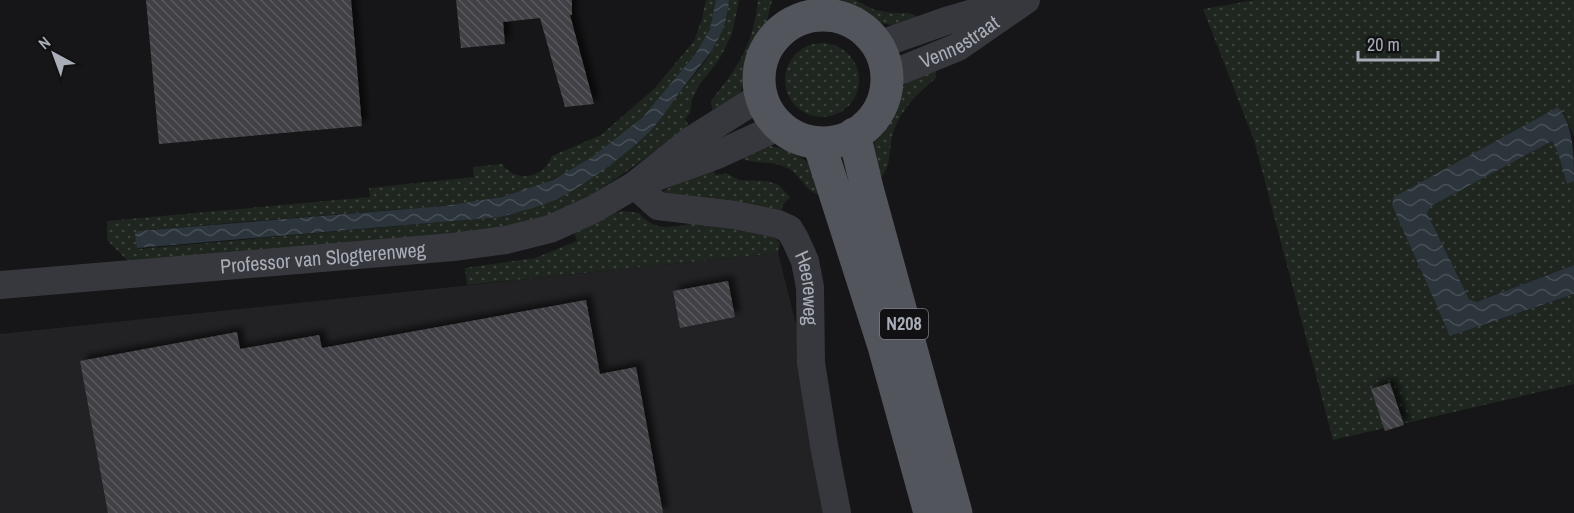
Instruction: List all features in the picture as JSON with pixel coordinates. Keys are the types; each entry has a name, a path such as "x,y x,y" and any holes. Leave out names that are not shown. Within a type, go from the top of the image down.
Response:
{"main road":[{"path":"820,7 854,23 871,36 882,60 886,90 879,109 866,126 843,140 819,143 792,135 780,126 769,112 761,96 760,69 763,56 777,33 785,12 799,20 820,7"},
{"name":"N208","path":"854,134 956,513"},
{"name":"N208","path":"819,143 884,346 930,513"}],"street":[{"name":"Vennestraat","path":"882,60 946,21 1018,0"},
{"name":"Vennestraat","path":"882,60 958,47 1026,0"},
{"name":"Professor van Slogterenweg","path":"0,285 441,248 506,240 550,229 592,210 634,185 690,141 761,96"},
{"name":"Professor van Slogterenweg","path":"634,185 717,154 780,126"},
{"name":"Heereweg","path":"634,185 658,206 735,215 778,224 789,229 806,261 810,288 811,363 837,513"}],"shaded area":[{"path":"706,0 716,0 708,34 651,109 623,135 601,151 553,179 509,195 461,204 139,231 139,249 500,217 527,210 676,97 704,63 718,41 727,16 729,0 739,0 732,34 719,60 699,85 692,100 690,113 685,119 689,126 603,187 549,215 513,225 450,234 129,262 107,240 107,221 370,197 369,188 474,177 473,167 502,164 515,174 530,176 543,169 552,156 601,135 654,89 694,41"},
{"path":"758,0 772,0 765,30 754,51 741,91 712,110 711,101 737,65 748,43"},
{"path":"834,0 855,0 875,10 908,13 914,15 918,20 893,25 881,23"},
{"path":"1255,0 1574,0 1574,137 1563,112 1392,205 1450,336 1574,294 1574,384 1333,440 1254,140 1203,9"},
{"path":"822,43 843,49 853,59 859,80 853,101 843,111 822,117 801,111 791,101 785,80 791,59 801,49"},
{"path":"936,69 936,78 923,89 902,114 892,136 886,169 879,179 871,153 893,101 910,78"},
{"path":"1552,141 1567,183 1574,181 1574,265 1475,302 1469,299 1427,213 1430,206"},
{"path":"771,146 789,150 811,164 819,195 784,166 740,158"},
{"path":"711,167 716,175 726,173 739,180 767,181 779,185 790,197 783,205 780,214 670,195 663,191"},
{"path":"623,211 639,213 653,224 667,227 705,223 765,231 780,243 778,253 467,285 465,268 535,258 577,241 574,233 613,213"},
{"path":"778,253 844,513 0,513 0,334"}],"water":[{"path":"716,0 729,0 720,36 715,46 657,123 633,147 608,167 557,199 500,217 137,248 135,234 139,231 444,206 502,197 553,180 592,157 643,117 696,53 710,29"},
{"path":"1558,107 1570,132 1574,181 1567,184 1552,141 1431,206 1427,213 1469,299 1476,302 1574,265 1574,294 1450,336 1392,205 1394,197"}],"building":[{"path":"146,0 351,0 362,126 159,144"},
{"path":"456,0 572,0 572,15 570,15 594,104 565,107 540,18 503,22 505,44 461,48"},
{"path":"728,281 735,317 680,328 673,291"},
{"path":"586,300 600,374 636,367 663,513 108,513 80,361 237,332 240,349 319,335 322,348"},
{"path":"1390,383 1404,425 1385,431 1371,389"}]}
